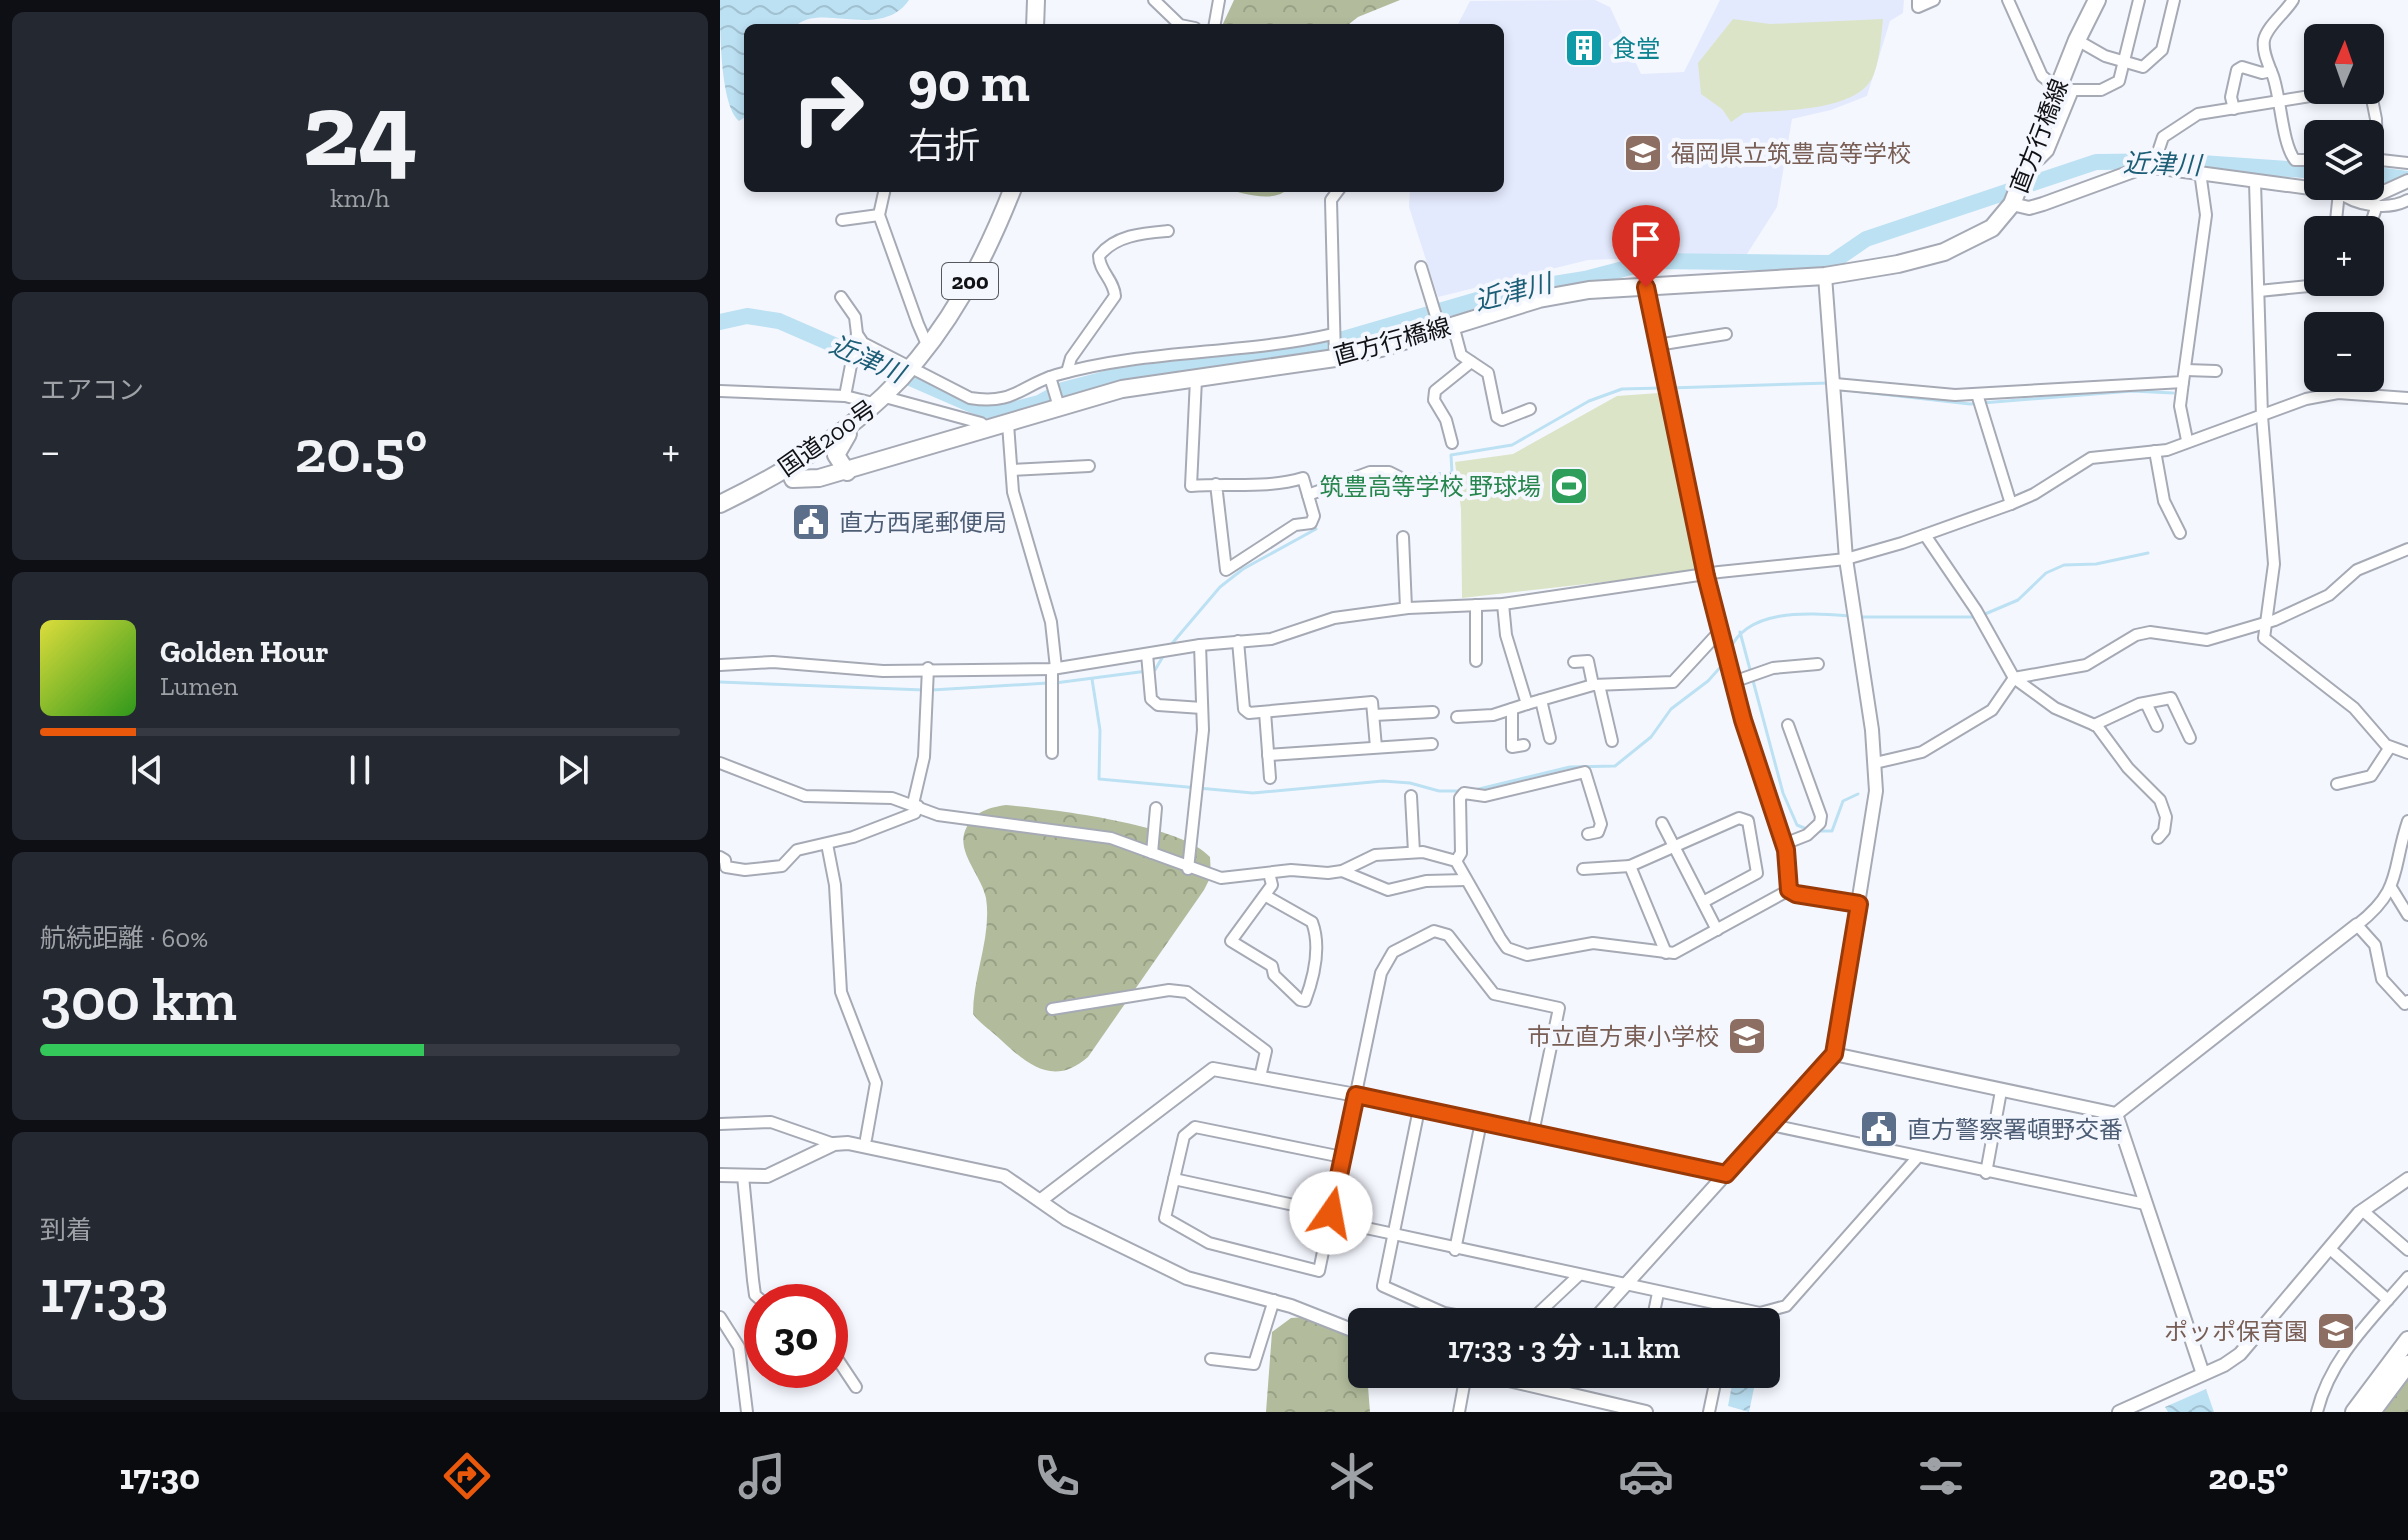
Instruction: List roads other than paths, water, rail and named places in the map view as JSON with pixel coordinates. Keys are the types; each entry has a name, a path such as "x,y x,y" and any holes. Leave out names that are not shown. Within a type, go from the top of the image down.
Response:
{"main road":[{"path":"1035,24 1036,0"},
{"name":"直方行橋線","path":"788,468 793,479 801,481 847,472 1008,424 1058,404 1122,389 1335,357 1539,299 1589,290 1825,276 1898,264 1944,252 1992,228 2012,204 2077,40 2097,0"},
{"name":"国道200号","path":"720,504 788,468 856,422 885,397 931,343 976,271 1011,192"},
{"path":"847,472 838,464 837,448 856,422"},
{"path":"2372,1412 2386,1378 2408,1340"},
{"path":"2346,1412 2408,1364"},
{"path":"2354,1412 2386,1378"},
{"path":"2380,1412 2386,1378"}],"street":[{"path":"1154,0 1179,24"},
{"path":"1215,24 1219,0"},
{"path":"1918,0 1918,7 1934,0"},
{"path":"2008,0 2042,76 2057,88"},
{"path":"2031,156 2040,159 2048,151 2073,90 2101,90 2119,81 2139,0"},
{"path":"2077,40 2123,62 2143,67 2162,50 2174,0"},
{"path":"2293,0 2264,38 2281,102 2288,151 2295,160 2304,160"},
{"path":"2234,109 2231,97 2237,70 2242,67 2262,73 2271,71"},
{"path":"2153,167 2163,137 2198,114 2304,98"},
{"path":"2384,160 2408,163"},
{"path":"2012,204 2029,208 2134,169 2153,167 2304,188"},
{"path":"2187,440 2180,406 2206,215 2200,172"},
{"path":"2384,192 2408,181"},
{"path":"2255,182 2262,416 2274,564 2264,638 2277,652 2334,691 2390,747 2408,753"},
{"path":"884,192 879,215 918,324 925,340 931,343"},
{"path":"1335,357 1331,200 1337,192"},
{"path":"2348,200 2390,206 2408,200"},
{"path":"2373,216 2377,205"},
{"path":"842,220 879,215"},
{"path":"1067,372 1071,358 1115,296 1114,284 1099,263 1099,256 1112,243 1126,237 1168,231"},
{"path":"1421,267 1444,328 1461,355 1488,373 1497,417 1502,420 1530,409"},
{"path":"1604,1308 1834,1054 1871,838 1875,763 1846,559 1825,276"},
{"path":"2259,291 2304,286"},
{"path":"1646,287 1706,576 1733,682 1784,844 1789,890"},
{"path":"841,297 855,317 856,338 845,396"},
{"path":"1657,345 1726,334"},
{"path":"856,338 913,366 945,386 980,400 1020,395 1067,372 1157,358 1294,343 1333,335"},
{"path":"1452,443 1446,420 1434,400 1435,391 1471,362"},
{"path":"1835,384 1977,394 2216,371"},
{"path":"1051,379 1058,404"},
{"path":"1196,379 1189,476 1191,486 1216,484 1274,487 1303,478 1314,516 1311,523 1295,525 1226,570 1216,484"},
{"path":"720,391 870,399 885,397 981,423 990,429"},
{"path":"720,665 773,662 835,670 1054,668 1200,645 1271,639 1334,618 1406,608 1503,604 1846,559 2011,504 2091,458 2155,451 2306,399 2338,393 2408,398"},
{"path":"1977,394 2011,504"},
{"path":"1008,424 1013,492 1051,622 1054,668 1052,753"},
{"path":"2155,451 2164,501 2180,533"},
{"path":"1012,470 1089,466"},
{"path":"1308,495 1370,472 1389,472 1411,483 1450,480"},
{"path":"1925,535 1976,610 2014,678 2055,708 2094,725 2128,768 2160,800 2166,817 2164,831 2158,838"},
{"path":"1403,537 1406,608"},
{"path":"1875,763 1922,752 1992,710 2014,678 2086,665 2136,635 2150,632 2207,640 2307,609 2329,595 2357,570 2408,549"},
{"path":"1503,604 1506,635 1527,704"},
{"path":"1476,605 1476,661"},
{"path":"1457,717 1493,715 1596,685 1673,682 1720,631"},
{"path":"1238,641 1244,709 1249,713 1372,702 1376,747"},
{"path":"1188,869 1203,730 1200,645"},
{"path":"1147,654 1151,699 1158,705 1202,708"},
{"path":"1574,662 1588,661 1612,741"},
{"path":"1733,682 1773,668 1818,664"},
{"path":"720,857 725,860 723,868 745,870 782,866 797,850 827,844 915,813 924,757 928,668"},
{"path":"2094,725 2146,703 2171,698 2190,738"},
{"path":"1541,700 1550,738"},
{"path":"2146,703 2157,726"},
{"path":"1512,709 1512,747 1524,745"},
{"path":"1265,712 1270,778"},
{"path":"1374,715 1433,712"},
{"path":"1784,844 1807,835 1820,823 1821,816 1788,725"},
{"path":"1268,755 1432,744"},
{"path":"2337,784 2371,776 2390,747"},
{"path":"720,763 805,796 892,798 938,815 1111,838 1188,869 1221,878 1342,871 1388,890 1426,881 1466,880"},
{"path":"1456,861 1461,853 1460,798 1464,793 1485,796 1585,772 1601,824 1598,832 1588,834"},
{"path":"1411,796 1414,852"},
{"path":"1152,853 1156,808"},
{"path":"1583,869 1630,866 1739,818 1748,821 1757,873 1703,902"},
{"path":"1834,1054 2116,1114 2377,908 2392,889 2403,855 2408,821"},
{"path":"1662,823 1717,930"},
{"path":"827,844 835,885 841,992 876,1083 866,1139"},
{"path":"1342,871 1375,855 1414,852 1442,854 1456,861 1500,938 1516,953 1527,955 1593,943 1674,953 1789,890"},
{"path":"1630,866 1666,953"},
{"path":"1266,896 1312,922 1318,942 1305,1001 1274,975 1272,966 1231,941 1266,896 1272,885 1269,873"},
{"path":"2392,889 2408,915"},
{"path":"1789,890 1796,894 1859,904"},
{"path":"2357,925 2375,945 2382,979 2405,1004 2408,1001"},
{"path":"1342,1157 1195,1127 1184,1136 1165,1218 1209,1243 1319,1271 1386,961 1393,952 1434,931 1442,931 1494,994 1559,1008 1533,1133"},
{"path":"1052,1009 1169,990 1187,992 1266,1051 1260,1077"},
{"path":"1041,1200 1213,1069 1356,1095 1726,1174"},
{"path":"1986,1173 2001,1091"},
{"path":"1419,1109 1383,1286 1433,1308"},
{"path":"2116,1114 2203,1374"},
{"path":"720,1124 771,1122 834,1144 866,1146 1004,1176 1066,1219 1187,1278 1274,1300 1348,1329"},
{"path":"1455,1250 1481,1122"},
{"path":"1771,1125 1916,1159 2145,1204"},
{"path":"720,1175 767,1176 834,1144"},
{"path":"1174,1179 1330,1217 1391,1236 1760,1313 1786,1306 1916,1159"},
{"path":"743,1176 754,1284"},
{"path":"2119,1412 2224,1365 2256,1338 2362,1210 2408,1179"},
{"path":"2362,1210 2408,1250"},
{"path":"2329,1248 2388,1300"},
{"path":"1544,1308 1579,1275"},
{"path":"2317,1412 2329,1374 2408,1277"},
{"path":"1655,1308 1658,1293"},
{"path":"1211,1359 1254,1364 1274,1300"},
{"path":"720,1317 739,1347 747,1412"},
{"path":"848,1375 856,1387"},
{"path":"1460,1412 1464,1388"},
{"path":"1547,1388 1646,1412"},
{"path":"1709,1412 1714,1388"}],"water":[{"path":"720,0 909,0 897,12 882,18 818,18 800,24 744,24 744,118 739,121 728,100 721,47"},
{"path":"1731,1388 1754,1388 1749,1412 1728,1406"},
{"path":"2206,1389 2214,1412 2168,1412 2165,1407"}],"waterway":[{"name":"近津川","path":"720,322 747,316 779,321 972,405 990,411 1009,411 1039,403 1063,390 1136,371 1316,347 1508,291 1585,279 1654,261 1831,263 1866,239 2096,162 2173,161 2304,170"},
{"name":"近津川","path":"2384,176 2408,179"},
{"path":"1669,388 1829,383"},
{"path":"1408,475 1452,473 1451,455 1512,445 1589,401 1622,389 1661,388"},
{"path":"1854,391 1970,404 2132,391 2173,393"},
{"path":"1169,647 1220,587 1243,569 1316,529"},
{"path":"1858,617 1978,617 2018,600 2046,573 2064,565 2096,564 2148,553"},
{"path":"1729,651 1738,637 1765,620 1799,614 1850,616"},
{"path":"1740,632 1783,793 1797,825 1809,830"},
{"path":"1055,683 1155,670 1165,653"},
{"path":"1475,790 1570,767 1615,766 1651,737 1671,709 1708,681 1725,662"},
{"path":"1092,679 1100,730 1099,779 1253,793 1383,781 1410,783 1439,791 1463,791"},
{"path":"720,682 924,690"},
{"path":"932,690 1048,683"},
{"path":"1817,831 1832,831 1843,801 1858,794"}],"place":[{"name":"食堂","path":"1584,48"},
{"name":"福岡県立筑豊高等学校","path":"1643,153"},
{"name":"筑豊高等学校 野球場","path":"1569,486"},
{"name":"直方西尾郵便局","path":"811,522"},
{"name":"市立直方東小学校","path":"1747,1036"},
{"name":"直方警察署頓野交番","path":"1879,1129"},
{"name":"ポッポ保育園","path":"2336,1331"}]}
